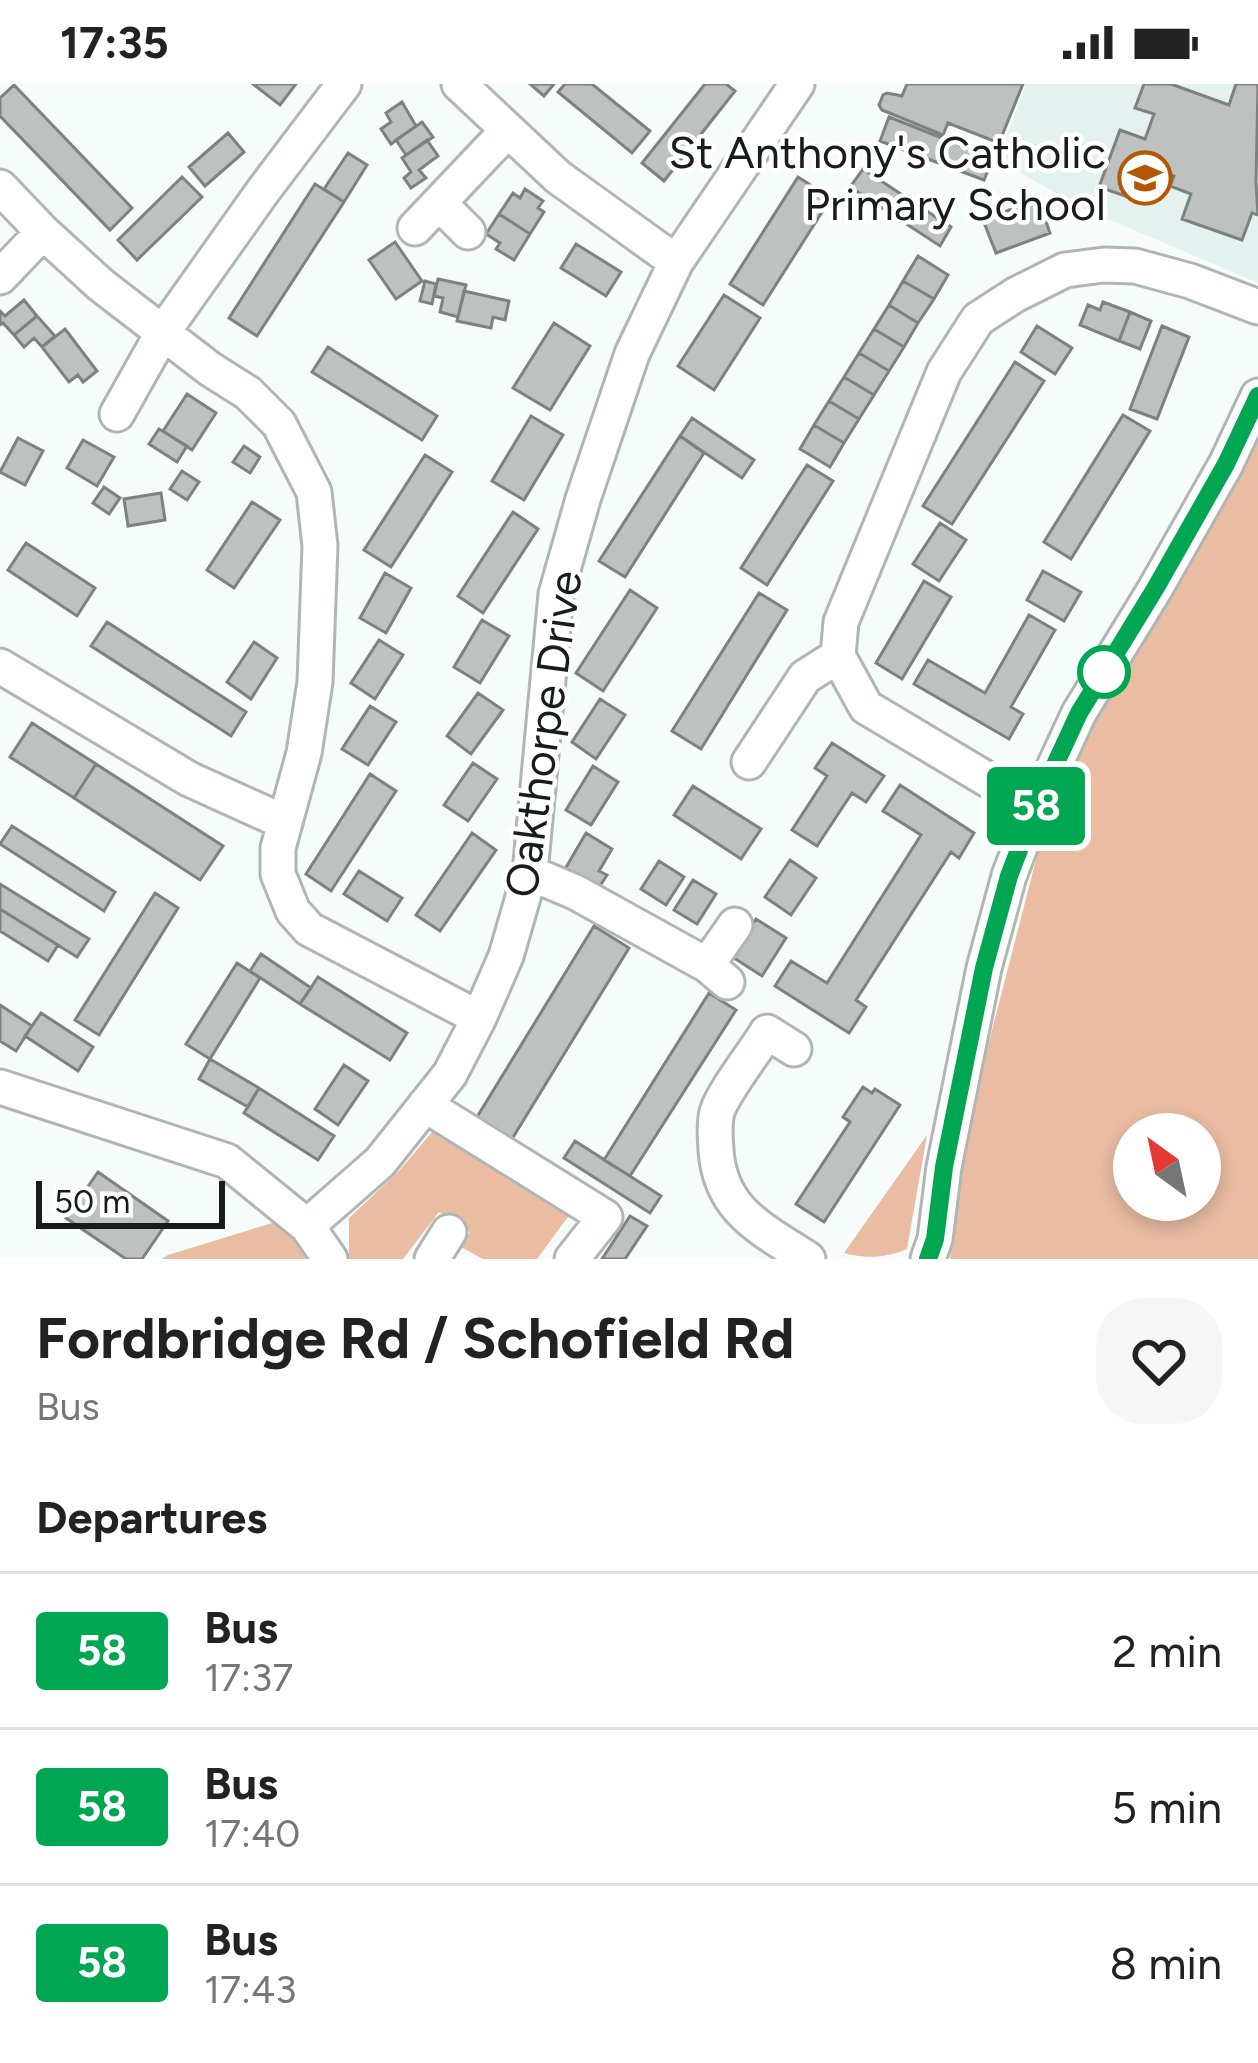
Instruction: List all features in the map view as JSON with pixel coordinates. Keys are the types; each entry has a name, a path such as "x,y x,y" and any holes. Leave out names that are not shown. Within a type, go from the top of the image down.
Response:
{"street":[{"path":"117,414 163,332 344,84"},
{"path":"459,84 557,177 676,262"},
{"name":"Oakthorpe Drive","path":"307,1226 380,1162 450,1074 506,956 530,873 556,594 583,500 632,354 676,262 797,84"},
{"path":"469,232 427,216 508,130"},
{"path":"0,187 101,285 248,393 279,424 314,492 320,546 316,682 304,753 278,848 278,874 293,911 309,929 479,1018"},
{"path":"0,277 43,232"},
{"path":"1035,808 866,707 838,656 841,622 944,372 978,320 1065,270 1135,266 1258,307"},
{"path":"928,1259 984,968 1009,876 1035,808 1079,713 1226,464 1258,396"},
{"path":"749,762 805,677 838,656"},
{"path":"0,666 189,779 284,821"},
{"path":"530,873 575,892 717,974 735,925"},
{"path":"794,1049 767,1032 718,1109 715,1139 717,1167 733,1204 748,1220 808,1259"},
{"path":"0,1087 227,1161 307,1226 330,1259"},
{"path":"425,1106 605,1216 572,1259"}],"shaded area":[{"name":"St Anthony's Catholic Primary School","path":"1026,84 1258,84 1258,283 1080,207 998,160"},
{"path":"1258,434 1258,1259 950,1259 965,1135 1047,817 1089,720 1246,465"},
{"path":"438,1125 573,1210 537,1259 483,1259 461,1247 470,1232 439,1212 403,1259 349,1259 349,1218"},
{"path":"927,1135 907,1249 876,1257 844,1253"},
{"path":"282,1220 330,1259 162,1259 168,1255"}],"building":[{"path":"253,84 296,84 280,105"},
{"path":"530,84 554,84 544,96"},
{"path":"565,84 592,84 650,131 632,153 558,92"},
{"path":"705,84 726,84 735,91 664,181 642,163"},
{"path":"907,84 1023,84 999,143 948,123 943,135 882,110 883,95 902,96"},
{"path":"1144,84 1171,84 1229,105 1236,84 1258,84 1258,215 1252,213 1242,240 1182,219 1191,194 1170,186 1174,176 1158,170 1146,203 1099,187 1120,130 1145,139 1154,114 1135,108"},
{"path":"14,85 132,208 110,230 0,116 0,98"},
{"path":"402,102 416,126 391,144 381,129 391,122 386,113"},
{"path":"889,117 993,158 984,180 880,141"},
{"path":"422,122 433,137 406,155 396,140"},
{"path":"228,133 244,152 205,186 189,167"},
{"path":"427,140 438,156 419,170 426,178 411,188 404,178 411,172 402,158"},
{"path":"348,153 367,165 344,202 324,189"},
{"path":"863,169 951,227 940,246 850,187"},
{"path":"182,177 202,197 137,260 118,240"},
{"path":"798,177 831,198 763,305 730,284"},
{"path":"315,184 344,202 257,336 229,318"},
{"path":"525,189 543,201 538,208 544,212 530,234 499,214 513,193 520,198"},
{"path":"1038,199 1050,233 996,253 983,220"},
{"path":"499,214 530,234 514,260 496,249 500,243 486,234"},
{"path":"395,242 422,281 396,299 369,260"},
{"path":"576,244 621,272 606,296 561,268"},
{"path":"918,256 948,275 934,299 903,281"},
{"path":"438,279 466,285 458,317 440,312 443,298 434,296"},
{"path":"425,281 436,284 432,304 420,301"},
{"path":"903,281 934,299 918,323 889,305"},
{"path":"464,291 509,301 505,320 493,317 491,328 457,321"},
{"path":"724,295 760,318 714,390 678,366"},
{"path":"24,300 37,316 14,335 0,325 0,311 5,316"},
{"path":"1103,302 1130,312 1119,341 1080,325 1088,305 1100,310"},
{"path":"889,305 918,323 904,347 874,329"},
{"path":"1130,312 1151,321 1140,349 1119,341"},
{"path":"37,316 55,336 42,347 34,338 24,347 14,335"},
{"path":"554,323 590,346 550,410 513,388"},
{"path":"1037,326 1072,348 1055,374 1021,352"},
{"path":"1162,326 1189,337 1157,419 1130,409"},
{"path":"65,329 97,371 83,382 78,375 69,382 42,347"},
{"path":"874,329 904,347 889,371 859,353"},
{"path":"328,347 437,416 422,440 312,372"},
{"path":"859,353 889,371 874,395 844,377"},
{"path":"1015,362 1044,381 952,524 923,506"},
{"path":"844,377 874,395 859,419 829,401"},
{"path":"187,394 216,413 192,450 163,431"},
{"path":"829,401 859,419 844,443 814,425"},
{"path":"1123,415 1150,431 1071,559 1044,542"},
{"path":"531,416 563,435 524,500 492,481"},
{"path":"692,418 754,460 742,478 680,436"},
{"path":"814,425 844,443 830,467 800,449"},
{"path":"159,429 187,446 177,462 149,444"},
{"path":"680,436 704,453 625,577 599,561"},
{"path":"18,438 43,451 25,485 0,472"},
{"path":"83,440 114,457 97,486 67,468"},
{"path":"244,446 260,457 250,473 233,462"},
{"path":"425,455 452,472 391,567 364,550"},
{"path":"807,465 833,481 767,585 741,568"},
{"path":"182,471 199,482 187,500 170,489"},
{"path":"104,487 120,498 109,514 93,503"},
{"path":"161,493 165,520 128,526 124,499"},
{"path":"252,502 280,520 234,588 207,570"},
{"path":"513,512 538,529 483,613 458,596"},
{"path":"940,523 966,540 939,581 913,564"},
{"path":"26,543 95,588 77,616 8,570"},
{"path":"1043,571 1081,592 1064,621 1027,600"},
{"path":"385,573 411,588 386,633 360,618"},
{"path":"924,581 951,597 902,679 876,663"},
{"path":"630,590 657,608 603,691 576,673"},
{"path":"759,593 787,610 701,749 672,731"},
{"path":"1029,615 1055,630 1011,707 1023,714 1009,739 914,684 928,660 985,693"},
{"path":"482,620 509,636 480,683 454,667"},
{"path":"107,622 246,712 231,736 91,646"},
{"path":"379,640 403,655 375,699 351,683"},
{"path":"254,642 277,658 251,699 227,682"},
{"path":"478,693 503,710 471,754 447,736"},
{"path":"600,699 625,715 596,759 572,742"},
{"path":"370,706 396,722 368,765 342,749"},
{"path":"32,723 96,764 74,798 10,757"},
{"path":"832,743 884,776 866,802 852,793 817,846 792,830 827,776 815,768"},
{"path":"473,763 497,779 468,821 444,805"},
{"path":"96,764 223,846 200,880 74,798"},
{"path":"593,766 618,782 591,825 566,810"},
{"path":"370,774 396,791 331,891 306,874"},
{"path":"900,785 974,833 959,858 951,852 856,1000 866,1007 849,1033 775,986 791,961 827,983 921,835 883,811"},
{"path":"693,786 761,829 741,859 674,815"},
{"path":"12,826 115,892 104,911 0,844"},
{"path":"472,833 496,850 440,931 416,915"},
{"path":"586,833 612,849 599,871 607,875 594,895 561,876"},
{"path":"790,860 816,878 791,915 765,897"},
{"path":"659,861 684,877 666,905 641,889"},
{"path":"359,871 402,898 387,921 344,894"},
{"path":"693,880 716,894 697,924 674,910"},
{"path":"0,884 89,939 77,957 0,909"},
{"path":"155,893 178,908 99,1035 75,1020"},
{"path":"0,909 58,945 48,961 0,931"},
{"path":"756,919 786,938 762,976 731,956"},
{"path":"594,926 629,948 512,1139 477,1117"},
{"path":"261,954 311,988 300,1004 250,971"},
{"path":"237,963 260,978 210,1059 186,1044"},
{"path":"318,977 407,1033 390,1060 300,1004"},
{"path":"709,993 736,1010 630,1176 604,1160"},
{"path":"0,1005 32,1026 16,1051 0,1041"},
{"path":"41,1013 93,1047 78,1071 25,1036"},
{"path":"210,1059 259,1088 248,1107 199,1079"},
{"path":"344,1065 368,1081 338,1125 315,1109"},
{"path":"863,1087 900,1105 824,1222 796,1204 850,1122 843,1117"},
{"path":"259,1088 334,1136 318,1160 244,1113"},
{"path":"575,1141 661,1196 650,1213 564,1158"},
{"path":"98,1172 168,1221 142,1259 126,1259 66,1218"},
{"path":"630,1216 647,1226 625,1259 602,1259"}],"bus line":[{"name":"58","path":"928,1259 984,968 1009,876 1035,808 1079,713 1226,464 1258,396"}],"place":[{"name":"St Anthony's Catholic Primary School","path":"1145,178"}]}
